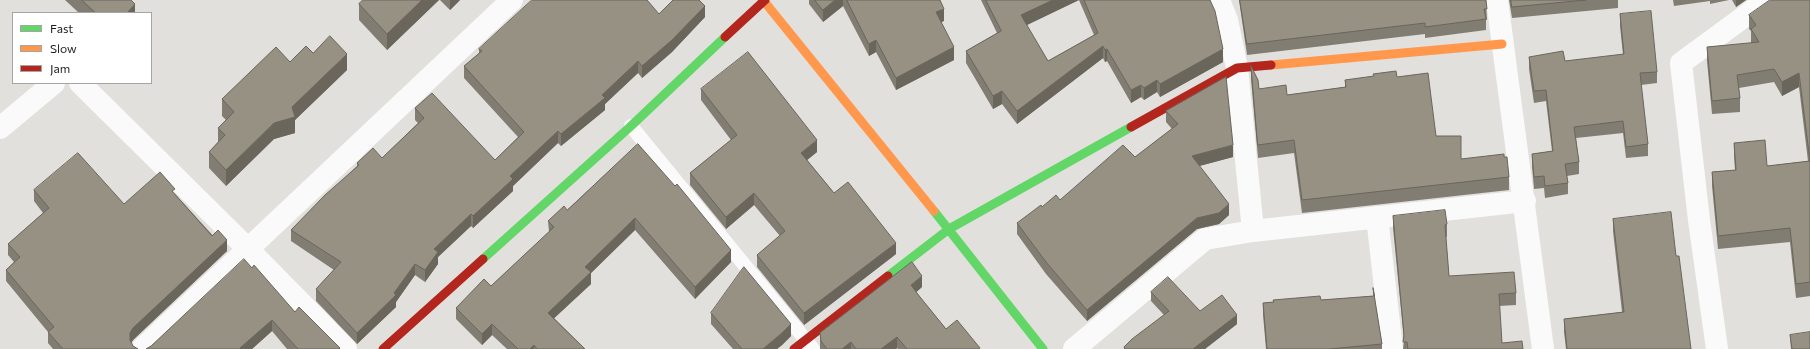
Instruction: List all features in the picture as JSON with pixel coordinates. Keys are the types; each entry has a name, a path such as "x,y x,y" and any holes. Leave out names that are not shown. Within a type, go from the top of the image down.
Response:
{"street":[{"path":"142,349 512,0"},
{"path":"383,349 631,126 765,0 949,229 1043,349"},
{"path":"1219,0 1227,20 1237,68 1253,231"},
{"path":"1498,0 1502,44 1525,201 1544,349"},
{"path":"1718,349 1699,220 1681,63 1767,0"},
{"path":"794,349 809,344 949,229 1237,68 1502,44"},
{"path":"0,128 53,84"},
{"path":"81,84 248,249 346,349"},
{"path":"1074,349 1205,240 1253,231 1525,201"},
{"path":"1377,217 1392,349"}],"lane":[{"path":"631,126 809,344"}],"building":[{"path":"82,0 131,0 135,4 128,12 95,12"},
{"path":"363,0 422,0 387,34 359,4"},
{"path":"532,0 647,0 659,14 673,0 699,0 705,6 672,40 642,66 638,61 602,95 605,98 561,134 558,131 510,176 513,179 473,216 471,214 434,249 438,252 425,270 415,264 394,293 396,295 357,333 316,289 341,262 291,230 325,195 359,165 357,163 373,148 382,158 424,118 415,108 432,93 495,160 524,132 464,66 482,51 479,49"},
{"path":"815,0 835,0 823,10"},
{"path":"847,0 940,0 944,9 936,12 954,47 896,78 876,40 869,44"},
{"path":"986,0 1053,0 1021,15 1048,61 1098,33 1084,0 1210,0 1215,11 1223,49 1160,84 1157,80 1144,88 1141,85 1131,90 1107,49 1105,50 1103,46 1017,111 1002,91 993,96 966,51 1001,31"},
{"path":"1240,0 1486,0 1487,9 1484,9 1486,19 1425,27 1425,23 1247,44"},
{"path":"1511,0 1586,0 1512,7"},
{"path":"1770,0 1810,0 1810,161 1799,73 1782,82 1774,69 1737,75 1740,98 1712,101 1707,47 1759,42 1751,29 1756,25 1749,15"},
{"path":"1651,11 1657,72 1640,73 1648,144 1626,147 1623,121 1574,127 1579,162 1565,164 1568,183 1545,186 1544,176 1534,177 1532,154 1553,151 1546,90 1534,91 1529,57 1563,51 1565,61 1624,54 1620,14"},
{"path":"330,36 347,54 292,107 295,117 274,123 226,170 209,152 225,135 218,128 234,112 222,99 276,47 290,62 306,46 313,53"},
{"path":"748,52 817,140 801,153 834,193 848,182 896,243 804,313 757,255 785,231 754,193 726,217 690,173 737,135 701,89"},
{"path":"1251,66 1258,80 1259,89 1286,85 1287,95 1346,87 1345,80 1374,76 1373,74 1396,71 1397,77 1428,73 1436,136 1461,136 1461,159 1504,154 1504,157 1507,157 1509,177 1302,200 1294,140 1258,145"},
{"path":"1226,77 1233,145 1192,156 1229,204 1219,213 1197,218 1087,310 1046,262 1017,223 1041,205 1042,207 1056,195 1060,200 1123,145 1135,157 1178,124 1166,111"},
{"path":"1765,140 1767,166 1810,161 1810,282 1796,284 1790,228 1718,236 1712,172 1736,170 1734,143"},
{"path":"638,144 675,186 677,184 731,250 695,287 635,218 585,267 591,272 548,313 585,349 537,349 534,345 530,349 518,349 492,324 482,334 456,308 484,279 491,286 554,227 548,221 564,206 567,210"},
{"path":"78,153 124,204 160,172 175,189 172,191 212,236 218,230 227,240 133,328 130,333 130,340 133,346 138,349 63,349 48,332 54,327 6,270 20,257 8,244 49,208 34,190"},
{"path":"1445,210 1449,276 1514,272 1516,293 1499,294 1502,343 1522,341 1523,349 1408,349 1407,342 1403,342 1404,335 1393,216"},
{"path":"1671,212 1676,256 1679,256 1691,349 1567,349 1564,319 1624,312 1613,219"},
{"path":"244,259 252,268 254,265 295,312 299,307 340,348 298,349 272,320 240,348 241,349 146,349 151,346"},
{"path":"912,262 922,276 911,285 920,297 946,329 957,320 980,348 907,349 897,337 881,349 856,349 851,342 842,349 827,349 821,341 820,333"},
{"path":"744,267 791,324 763,349 742,349 711,313"},
{"path":"1168,277 1200,311 1222,295 1237,315 1193,349 1125,349 1124,347 1132,339 1169,311 1151,292"},
{"path":"1373,288 1382,344 1329,349 1267,349 1263,303 1274,302 1273,300 1320,296 1321,300 1374,296"},
{"path":"1810,332 1810,349 1792,349 1790,335"}],"traffic: fast":[{"path":"483,259 631,126 725,37"},
{"path":"888,276 949,229 1131,127"},
{"path":"934,211 1043,349"}],"traffic: slow":[{"path":"763,0 934,211"},
{"path":"1271,65 1502,44"}],"traffic: jam":[{"path":"725,37 765,0"},
{"path":"1131,127 1237,68 1271,65"},
{"path":"383,349 483,259"},
{"path":"794,349 888,276"}]}
